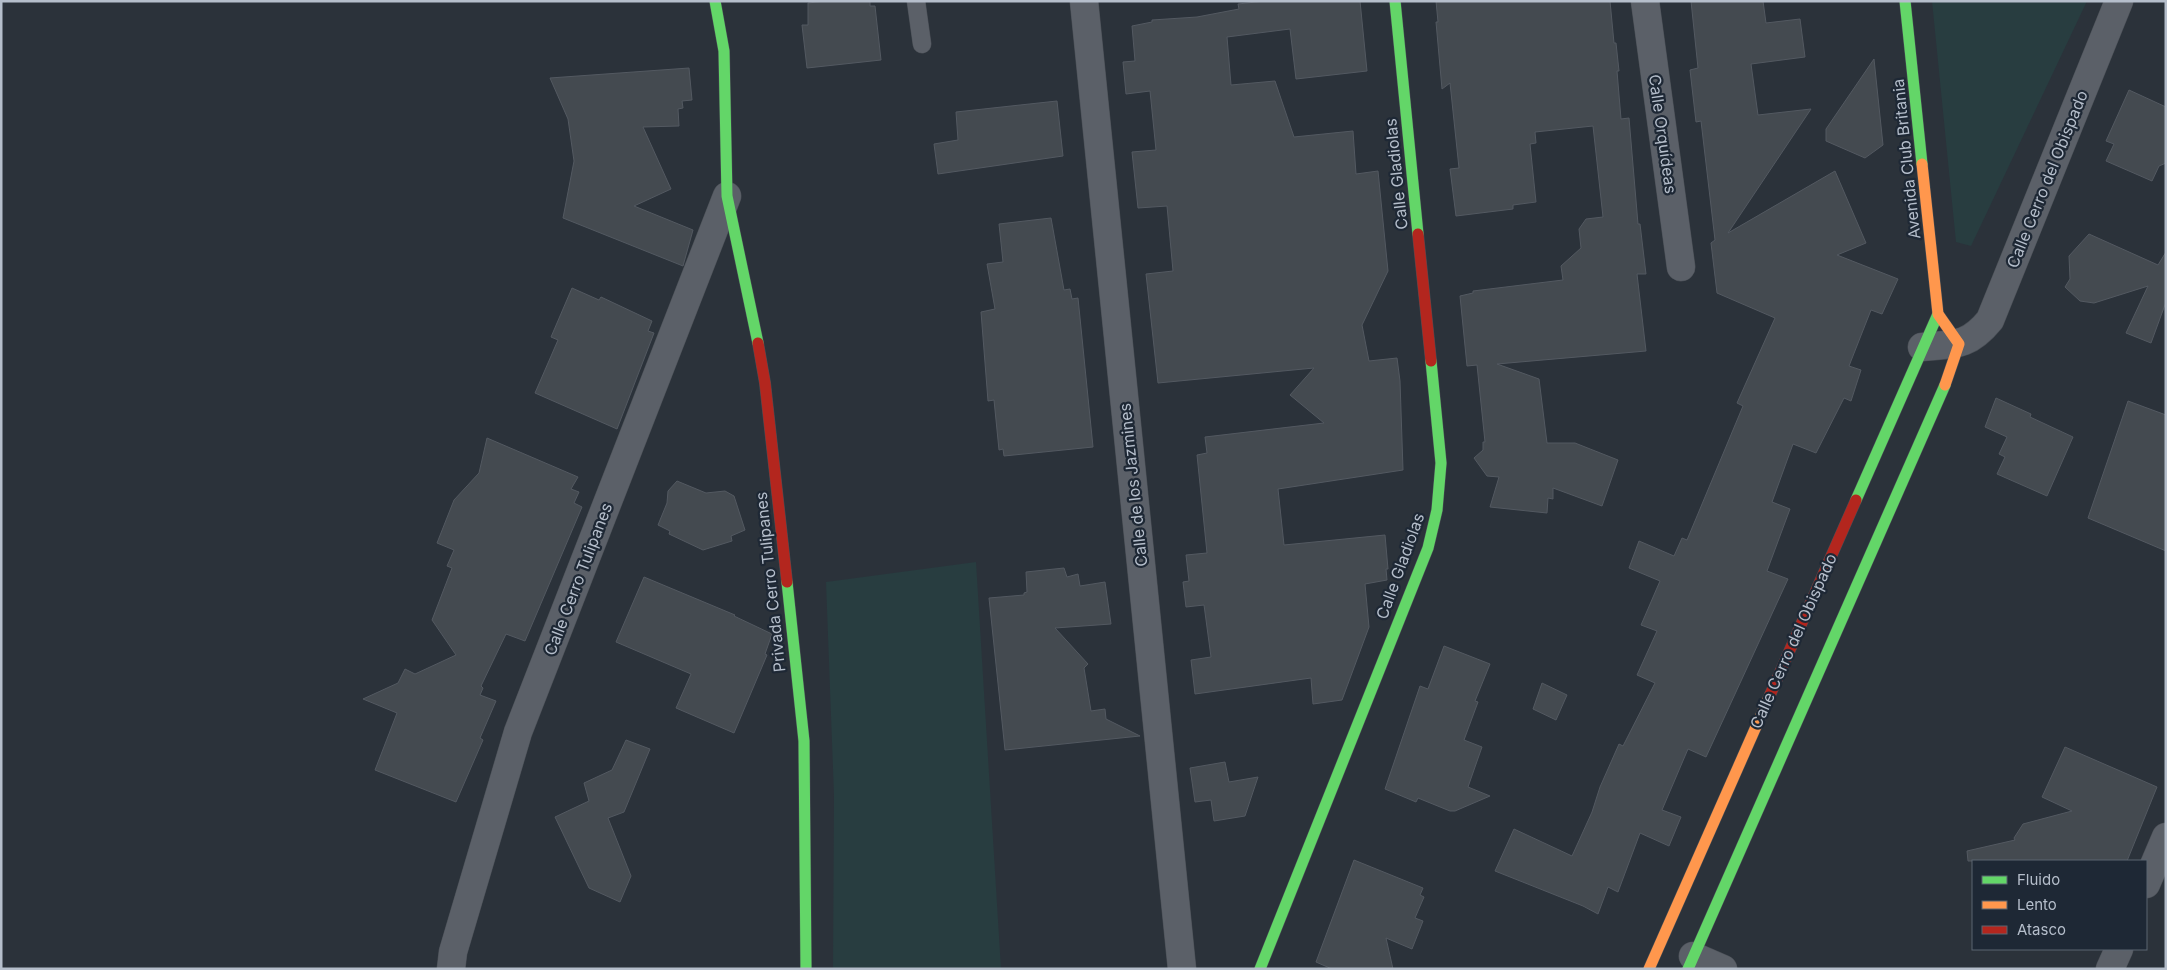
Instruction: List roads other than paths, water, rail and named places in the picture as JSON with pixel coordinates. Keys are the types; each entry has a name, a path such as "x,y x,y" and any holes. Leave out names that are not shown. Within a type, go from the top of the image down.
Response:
{"street":[{"name":"Privada Cerro Tulipanes","path":"716,1 724,51 727,196 757,335 765,383 804,741 806,969"},
{"name":"Calle de los Jazmines","path":"1084,1 1182,969"},
{"name":"Calle Gladiolas","path":"1260,969 1428,548 1438,510 1441,463 1395,1"},
{"name":"Calle Orquídeas","path":"1645,1 1681,267"},
{"name":"Avenida Club Britania","path":"1905,1 1938,314"},
{"name":"Calle Cerro del Obispado","path":"1648,969 1922,347 1960,344 1978,335 1990,320 2119,1"},
{"name":"Calle Cerro Tulipanes","path":"451,969 453,952 518,732 727,196"},
{"path":"1723,969 1690,962 1948,378 1960,344 1938,314 1922,347"},
{"path":"2147,882 2166,837"},
{"path":"2110,969 2119,950"}],"lane":[{"path":"916,1 922,44"}]}
